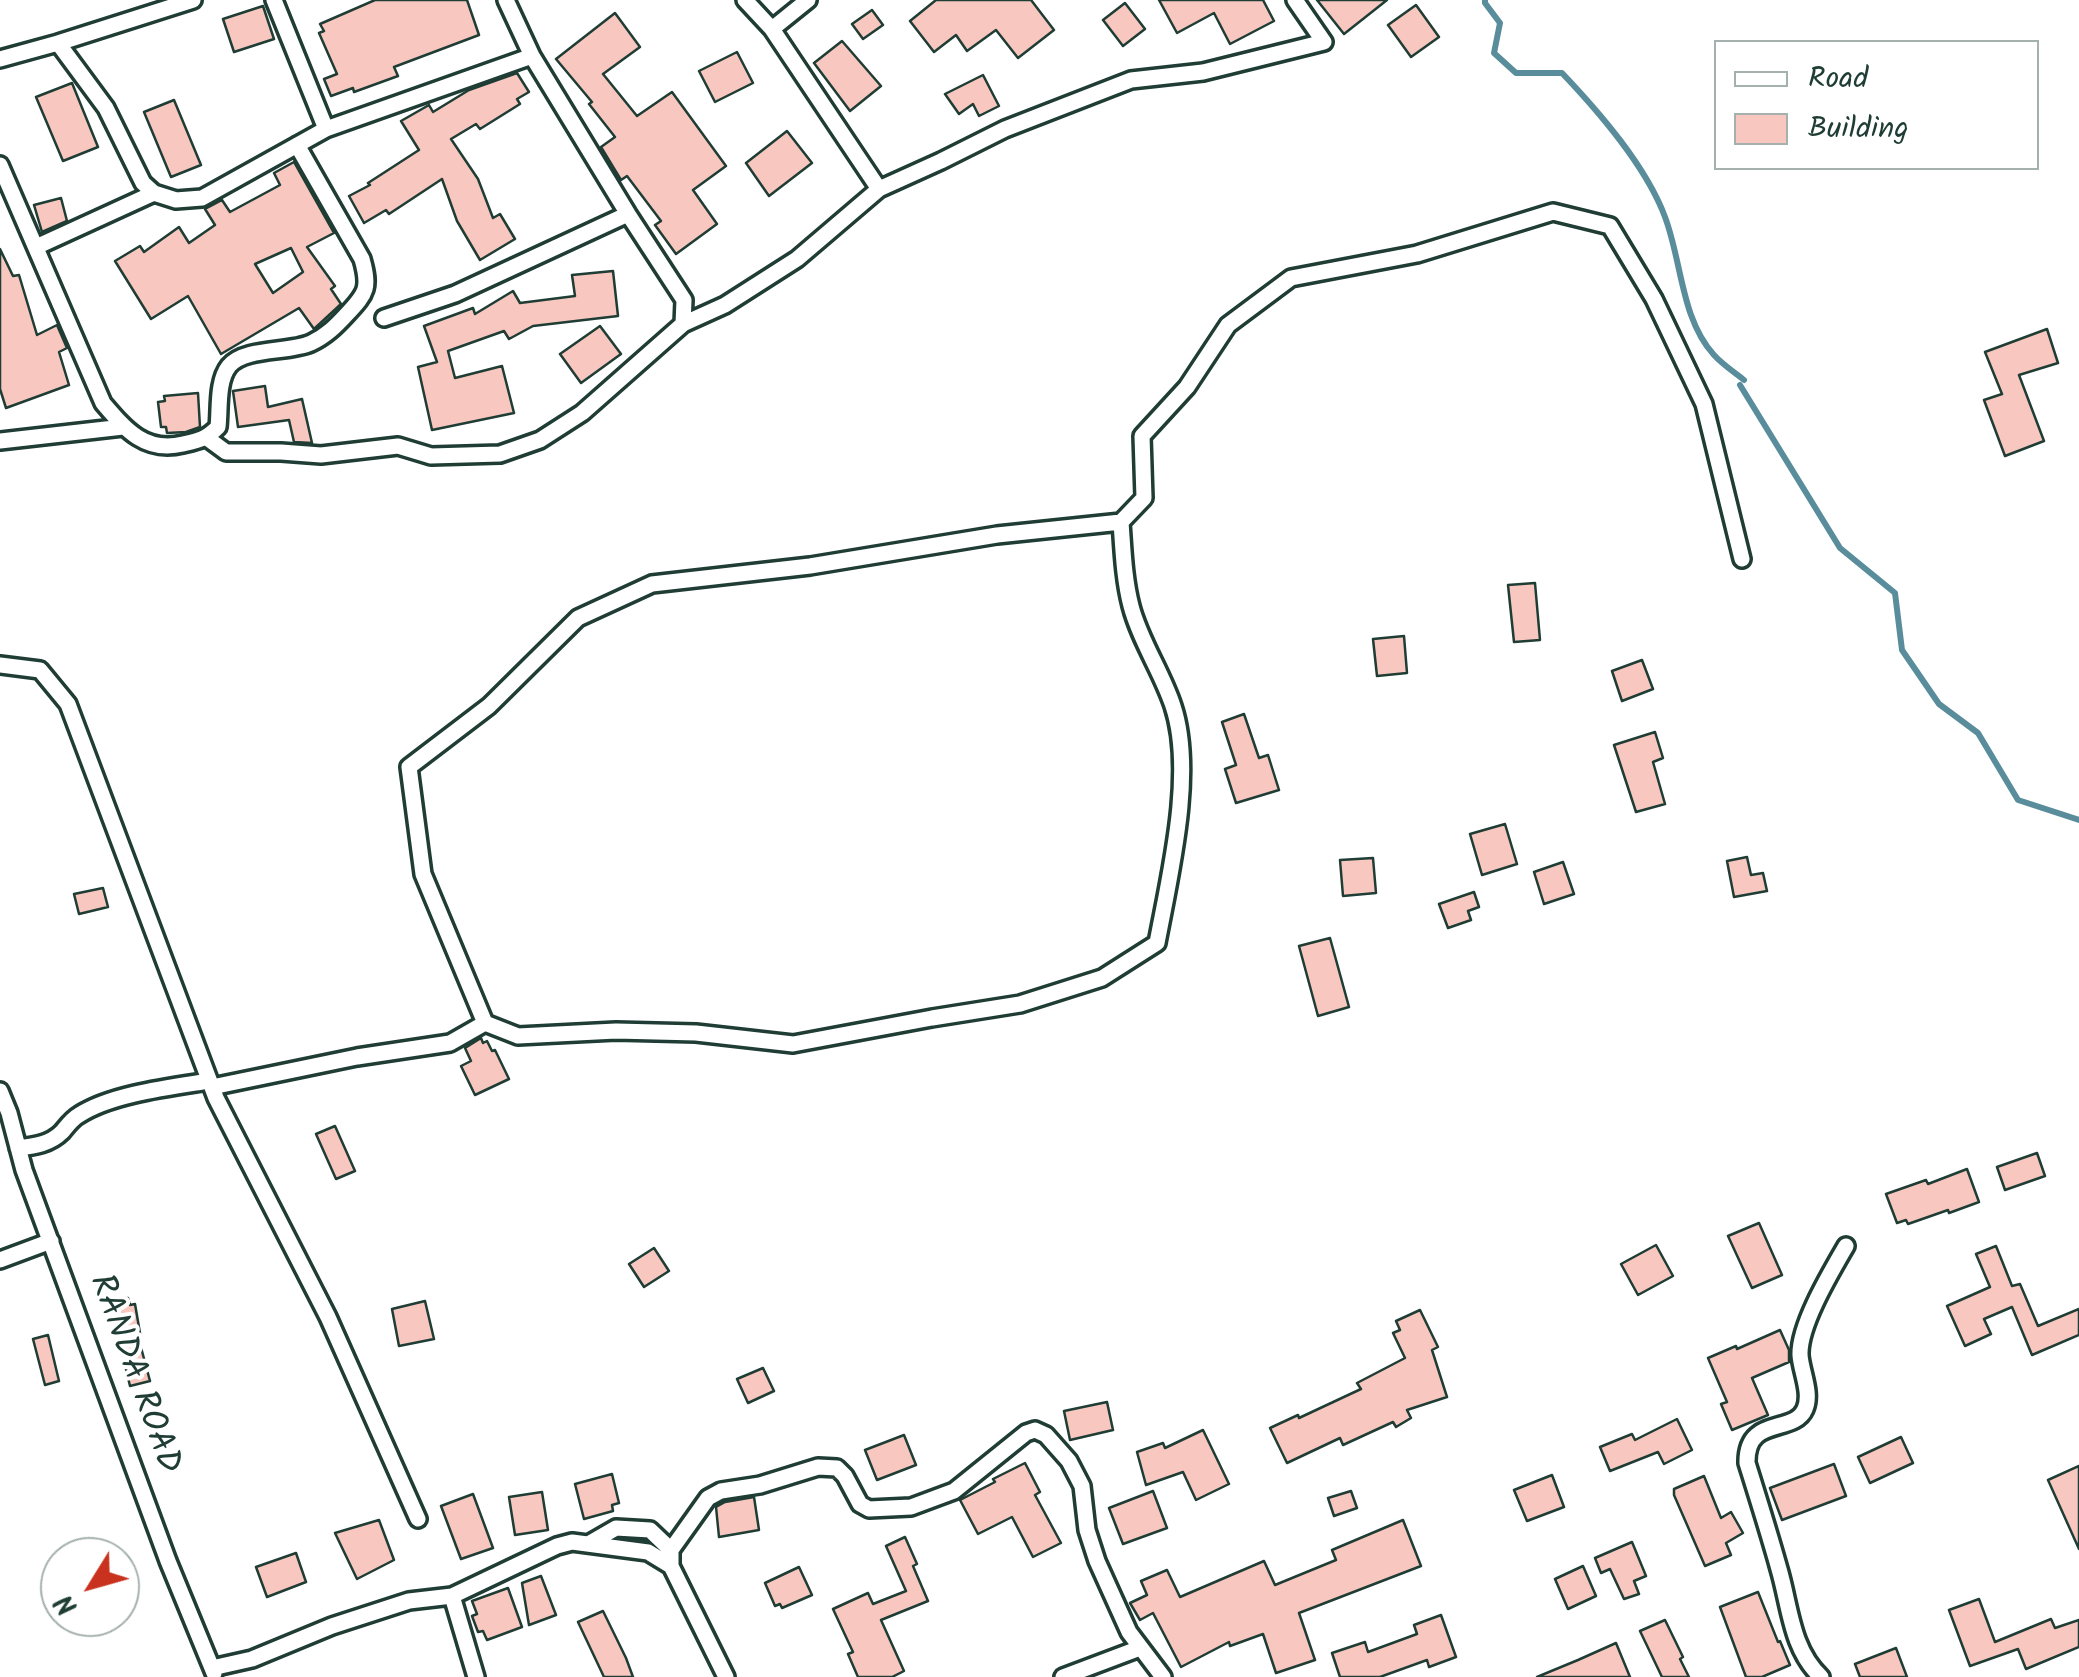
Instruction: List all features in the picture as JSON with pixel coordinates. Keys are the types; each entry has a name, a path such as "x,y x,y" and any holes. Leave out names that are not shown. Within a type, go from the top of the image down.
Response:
{"street":[{"path":"0,59 193,0"},
{"path":"274,0 326,129"},
{"path":"506,0 532,56 684,300 683,324"},
{"path":"744,0 772,29 879,190"},
{"path":"772,29 808,0"},
{"path":"208,438 226,452 321,455 398,446 431,456 500,454 540,440 582,413 683,324 725,305 798,259 879,190 1004,128 1131,80 1203,72 1324,42 1295,0"},
{"path":"58,43 106,108 143,183 154,193 176,200 202,198 326,129 532,56"},
{"path":"0,165 103,403 123,428 145,442 168,447 208,438 218,427 222,381 229,366 241,357 308,344 330,332 363,297 368,280 362,259 297,144"},
{"path":"36,248 154,193"},
{"path":"1120,522 1131,606 1173,706 1183,766 1158,942 1102,978 1020,1004 793,1044 696,1033 616,1031 518,1036 486,1024 424,874 409,767 490,706 578,618 652,584 810,566 996,535 1120,522 1144,498 1142,436 1187,387 1228,325 1291,278 1417,254 1554,212 1610,226 1654,299 1704,404 1742,559"},
{"path":"384,318 455,294 628,214"},
{"path":"0,441 123,428"},
{"path":"0,665 40,670 68,704 211,1084 328,1317 418,1519"},
{"path":"18,1148 48,1142 76,1116 148,1090 211,1084 450,1043 486,1024"},
{"name":"RANDA ROAD","path":"0,1091 168,1561 214,1672"},
{"path":"0,1260 51,1241"},
{"path":"1821,1677 1802,1652 1793,1630 1747,1463 1747,1448 1766,1430 1798,1419 1806,1408 1802,1337 1827,1278 1846,1246"},
{"path":"671,1558 708,1498 721,1491 760,1485 818,1467 837,1468 860,1504 869,1508 911,1508 954,1491 1026,1433 1035,1430 1069,1461 1082,1486 1097,1561 1130,1632 1163,1677"},
{"path":"214,1672 409,1601 452,1596 572,1542 671,1558"},
{"path":"671,1558 726,1677"},
{"path":"452,1596 476,1677"},
{"path":"1063,1677 1140,1648"}],"building":[{"path":"375,0 467,0 479,35 394,67 398,76 331,96 324,79 337,74 319,33 324,31 320,24"},
{"path":"936,0 1031,0 1054,30 1018,58 996,30 967,51 956,35 934,52 910,21"},
{"path":"1159,0 1263,0 1274,21 1230,44 1214,13 1177,33"},
{"path":"1317,0 1387,0 1344,34"},
{"path":"1125,3 1145,29 1123,46 1103,20"},
{"path":"1416,5 1439,37 1411,57 1388,25"},
{"path":"263,6 274,39 234,52 223,19"},
{"path":"872,10 883,25 863,39 852,24"},
{"path":"615,13 640,47 603,74 637,116 672,92 726,166 693,190 717,224 676,254 655,225 661,221 627,176 621,180 601,147 615,137 556,59"},
{"path":"842,41 881,86 850,111 814,63"},
{"path":"737,52 753,83 715,102 699,71"},
{"path":"517,73 529,92 517,99 520,104 480,129 476,124 451,139 478,179 493,218 500,214 515,239 480,260 457,221 442,179 389,214 386,210 364,223 349,196 419,150 401,121 429,105 433,112 469,90"},
{"path":"983,75 999,106 979,116 973,104 959,114 945,94"},
{"path":"72,83 98,147 63,161 36,97"},
{"path":"174,100 201,165 171,177 144,112"},
{"path":"787,131 812,163 769,196 746,163"},
{"path":"294,162 334,233 307,247 335,286 331,289 341,304 314,329 299,308 221,354 188,296 151,319 115,261 140,246 144,252 179,227 189,243 215,225 205,209 222,200 230,212 280,185 274,173","holes":["291,248 303,272 273,293 255,264"]},
{"path":"61,198 67,221 42,232 34,205"},
{"path":"0,249 13,276 19,275 37,335 57,325 67,348 59,352 69,385 6,408 0,389"},
{"path":"613,271 618,316 533,326 509,339 504,331 448,351 455,378 502,366 514,413 432,430 418,367 437,362 424,326 473,308 475,314 513,291 520,303 575,296 572,275"},
{"path":"600,326 621,354 581,383 560,354"},
{"path":"2047,329 2058,363 2019,375 2044,441 2005,456 1984,400 2002,394 1985,352"},
{"path":"265,386 268,407 302,399 312,443 294,442 289,420 238,427 233,391"},
{"path":"198,393 200,427 167,433 166,427 161,427 158,402 165,401 164,396"},
{"path":"1535,583 1540,640 1514,642 1508,585"},
{"path":"1404,636 1407,673 1377,676 1373,639"},
{"path":"1642,660 1653,689 1622,701 1612,671"},
{"path":"1244,714 1259,758 1268,755 1279,790 1236,803 1225,769 1236,765 1222,722"},
{"path":"1655,732 1663,758 1653,762 1665,804 1636,812 1614,745"},
{"path":"1505,824 1517,864 1482,875 1470,834"},
{"path":"1747,857 1751,875 1763,873 1767,891 1734,897 1727,861"},
{"path":"1373,858 1376,893 1343,896 1340,860"},
{"path":"1563,862 1574,894 1544,904 1534,872"},
{"path":"103,888 108,907 79,914 74,894"},
{"path":"1474,892 1479,907 1468,911 1471,920 1448,928 1439,904"},
{"path":"1330,938 1349,1007 1318,1016 1299,946"},
{"path":"481,1038 495,1050 509,1079 475,1095 461,1066 471,1061 465,1048"},
{"path":"335,1126 355,1171 336,1179 316,1134"},
{"path":"2037,1153 2045,1176 2005,1190 1997,1167"},
{"path":"1967,1169 1979,1202 1908,1224 1906,1220 1897,1223 1886,1194"},
{"path":"1759,1223 1782,1275 1752,1288 1728,1236"},
{"path":"1656,1245 1673,1276 1638,1295 1621,1264"},
{"path":"1996,1246 2012,1286 2020,1284 2038,1326 2079,1309 2079,1335 2032,1355 2012,1307 1984,1319 1991,1334 1965,1346 1947,1306 1990,1287 1976,1254"},
{"path":"654,1248 669,1271 644,1287 629,1264"},
{"path":"128,1298 130,1305 135,1304 150,1381 130,1386 116,1301"},
{"path":"425,1301 434,1339 399,1346 392,1309"},
{"path":"1420,1310 1438,1347 1432,1350 1447,1397 1407,1410 1411,1418 1396,1427 1393,1422 1343,1445 1340,1438 1287,1463 1270,1428 1361,1389 1357,1383 1405,1358 1393,1333 1400,1330 1396,1321"},
{"path":"1780,1330 1789,1350 1789,1362 1752,1378 1768,1415 1732,1430 1721,1404 1727,1402 1708,1358"},
{"path":"48,1335 59,1381 45,1385 33,1339"},
{"path":"763,1368 774,1391 748,1403 737,1379"},
{"path":"1107,1402 1113,1430 1070,1440 1064,1411"},
{"path":"1677,1419 1692,1450 1664,1464 1658,1452 1610,1471 1600,1447 1632,1434 1635,1440"},
{"path":"1203,1430 1229,1484 1196,1500 1183,1472 1146,1485 1137,1452 1163,1443 1165,1448"},
{"path":"904,1435 916,1465 877,1480 865,1450"},
{"path":"1901,1437 1913,1463 1870,1483 1858,1457"},
{"path":"1025,1463 1040,1492 1035,1495 1061,1543 1033,1557 1012,1517 978,1534 960,1500"},
{"path":"1834,1464 1846,1496 1782,1520 1770,1488"},
{"path":"2079,1466 2079,1549 2048,1480"},
{"path":"612,1474 619,1503 612,1505 613,1511 584,1519 575,1484"},
{"path":"1552,1475 1564,1507 1527,1521 1514,1490"},
{"path":"1704,1476 1721,1518 1731,1512 1743,1533 1726,1543 1731,1555 1705,1566 1674,1495 1674,1489"},
{"path":"1153,1491 1167,1528 1123,1544 1109,1508"},
{"path":"1351,1491 1357,1508 1334,1516 1328,1498"},
{"path":"542,1492 548,1530 515,1535 509,1497"},
{"path":"473,1494 493,1548 461,1559 441,1506"},
{"path":"754,1497 759,1530 719,1537 716,1507"},
{"path":"379,1520 394,1560 357,1579 335,1533"},
{"path":"1403,1520 1421,1566 1299,1613 1315,1660 1276,1673 1263,1634 1230,1646 1229,1642 1181,1667 1153,1613 1140,1620 1130,1603 1147,1595 1141,1581 1167,1570 1180,1597 1264,1561 1275,1585 1336,1560 1332,1550"},
{"path":"905,1537 928,1601 881,1620 904,1671 892,1677 858,1677 848,1654 853,1652 833,1609 868,1593 873,1604 906,1591 886,1546"},
{"path":"1632,1542 1646,1576 1634,1581 1639,1594 1624,1599 1610,1569 1601,1573 1595,1558"},
{"path":"296,1553 306,1582 267,1597 256,1567"},
{"path":"1583,1566 1596,1596 1568,1609 1555,1579"},
{"path":"799,1567 812,1595 782,1608 780,1604 775,1606 765,1583"},
{"path":"541,1576 556,1615 529,1625 522,1583"},
{"path":"508,1588 522,1627 487,1640 483,1631 478,1632 472,1601"},
{"path":"1758,1592 1790,1665 1762,1677 1746,1677 1720,1607"},
{"path":"1979,1599 1995,1642 2051,1619 2055,1628 2079,1620 2079,1647 2026,1669 2018,1649 1970,1666 1949,1610"},
{"path":"603,1611 633,1677 604,1677 578,1622"},
{"path":"1441,1615 1456,1657 1429,1667 1427,1660 1380,1677 1340,1677 1332,1653 1365,1642 1368,1652 1417,1634 1414,1625"},
{"path":"1665,1620 1689,1677 1662,1677 1640,1631"},
{"path":"1616,1643 1630,1677 1537,1677 1578,1660"},
{"path":"1896,1648 1907,1677 1860,1677 1855,1664"}],"waterway":[{"path":"1485,0 1500,23 1494,53 1516,73 1562,73 1634,160 1665,217 1695,325 1714,355 1744,380"},
{"path":"1740,385 1840,548 1895,593 1902,650 1939,704 1978,733 2018,800 2079,820"}]}
